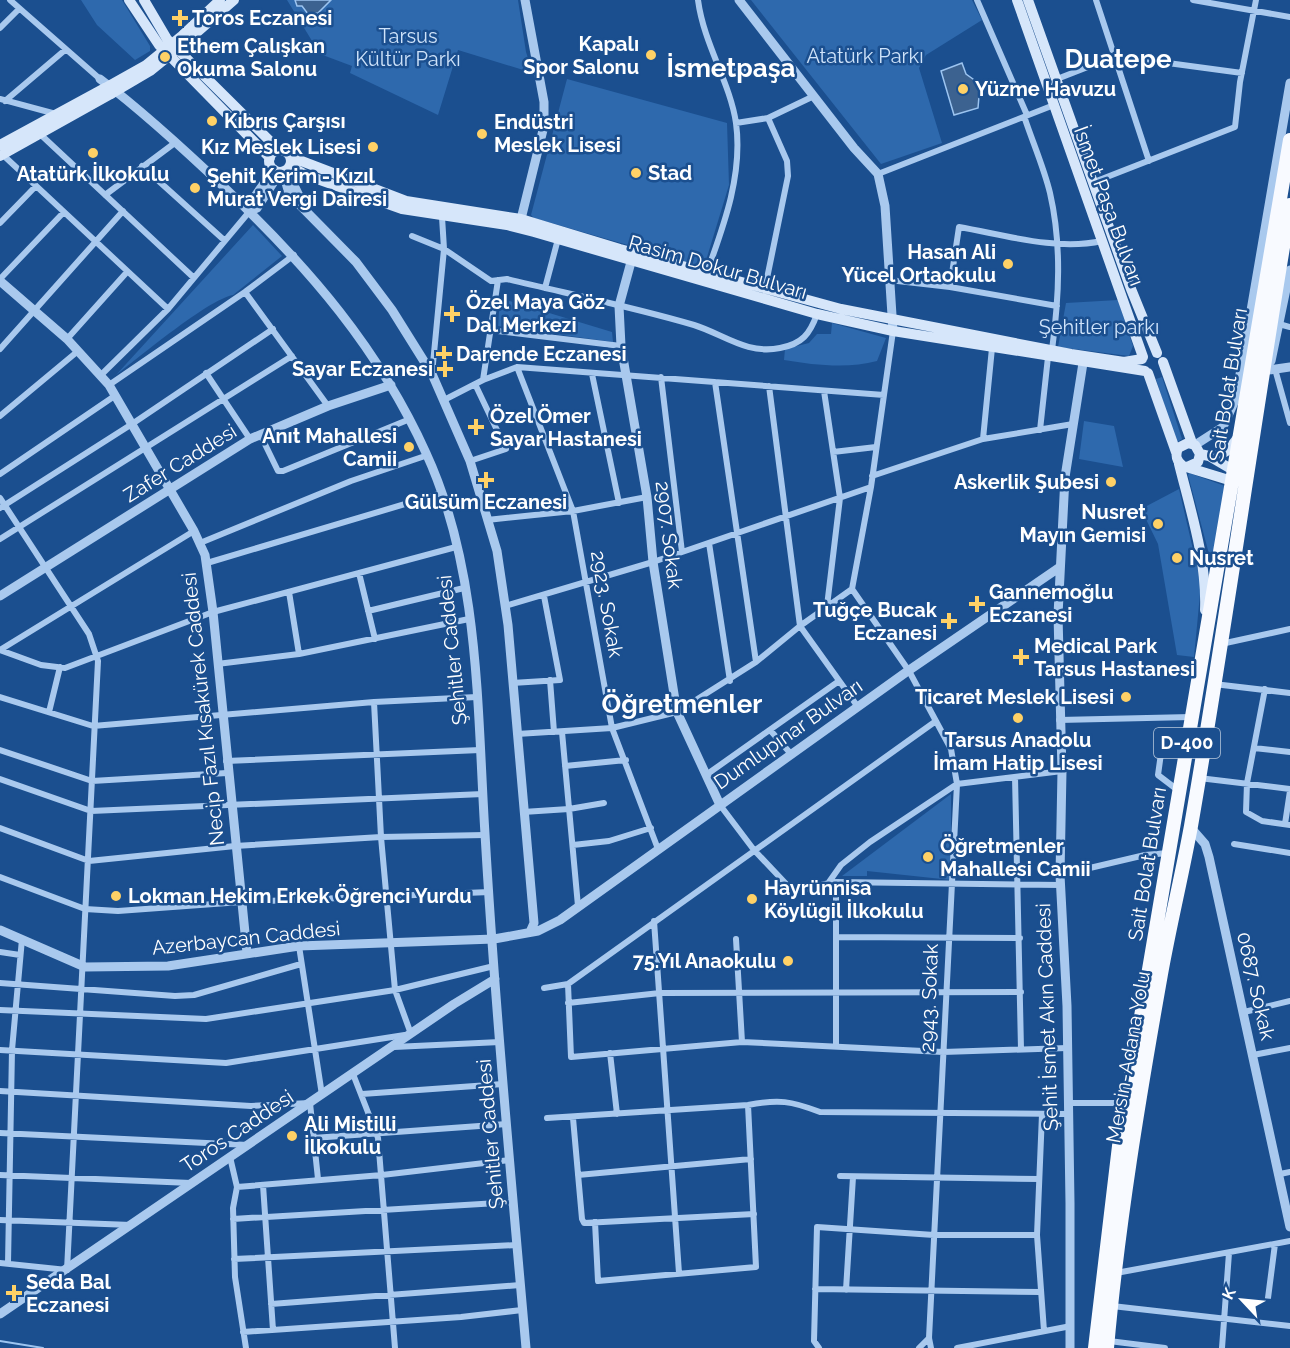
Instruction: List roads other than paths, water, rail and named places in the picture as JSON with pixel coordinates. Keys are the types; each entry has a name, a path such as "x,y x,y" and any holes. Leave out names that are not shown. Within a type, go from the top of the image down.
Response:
{"highway":[{"name":"Sait Bolat Bulvarı","path":"1095,1348 1127,1103 1233,475 1245,433 1290,140"},
{"name":"Mersin-Adana Yolu","path":"1108,1344 1131,1147 1162,972 1191,828 1247,480 1245,433 1290,205"}],"main road":[{"path":"129,0 163,42 270,158 284,167 406,201 521,219 892,325 1050,354 1124,362 1143,358 1151,352 1160,358 1158,371 1147,372"},
{"path":"144,0 163,42 279,150 287,152 284,167"},
{"path":"1,152 105,87 150,72 186,38 220,0"},
{"path":"186,38 234,0"},
{"name":"İsmet Paşa Bulvarı","path":"1017,0 1143,358"},
{"name":"İsmet Paşa Bulvarı","path":"1029,0 1146,328 1199,450"},
{"path":"1,152 40,134 105,87"},
{"path":"270,158 279,150"},
{"name":"Rasim Dokur Bulvarı","path":"284,167 380,202 442,217 507,225 817,314 892,325 992,348 1050,354 1083,363 1147,372"},
{"path":"1143,358 1142,365 1147,372 1176,452 1183,465 1206,590 1204,644"},
{"path":"1176,452 1180,445 1220,456 1229,451 1245,433"},
{"path":"1183,465 1198,462 1199,450"},
{"path":"1199,450 1233,475"},
{"path":"1183,465 1247,480"}],"street":[{"path":"10,0 105,87"},
{"path":"521,219 544,126 544,102 525,0"},
{"path":"698,0 706,39 736,123 733,185 726,219 708,272"},
{"path":"516,734 612,728 677,712 730,681 852,589 871,487 892,325 885,206 878,174 854,148 739,0"},
{"path":"977,0 1026,117 1050,193 1057,244 1057,306 1040,430"},
{"path":"1096,0 1149,161"},
{"path":"1193,0 1290,17"},
{"path":"1094,183 1235,127 1242,73 1256,0"},
{"path":"0,28 19,9"},
{"path":"2,100 65,50"},
{"path":"1057,79 1116,56 1242,73"},
{"path":"716,67 768,74 783,74 793,70"},
{"path":"1199,450 1223,427 1236,398 1290,83"},
{"name":"Şehitler Caddesi","path":"105,87 177,142 294,255 326,293 391,385 428,455 442,493 465,588 477,697 494,966 526,1348"},
{"path":"736,123 768,118 814,96"},
{"path":"2,100 59,115"},
{"path":"878,174 1054,105"},
{"path":"765,288 788,176 787,161 768,118"},
{"path":"40,134 193,277"},
{"path":"105,195 177,142"},
{"path":"1,152 35,187 168,309"},
{"path":"142,166 224,240"},
{"path":"101,375 168,309 249,212 251,202 284,167"},
{"path":"284,167 289,194 356,262 392,310 432,374 470,461 497,551 506,606 534,931"},
{"path":"0,223 35,187"},
{"path":"0,349 123,211"},
{"path":"0,280 63,213"},
{"path":"432,374 444,249 442,217"},
{"path":"950,287 959,227 1057,244 1080,246 1102,241"},
{"path":"412,236 444,249 491,281 507,279 696,326 739,346 778,349 808,336 817,314"},
{"path":"545,288 558,239"},
{"path":"109,385 245,292 294,255"},
{"name":"2907. Sokak","path":"631,262 619,306 621,346 647,497 653,562 677,712 720,805"},
{"path":"1245,433 1263,402 1272,370 1279,324 1288,293 1290,270"},
{"path":"67,339 127,272"},
{"name":"Necip Fazıl Kısakürek Caddesi","path":"0,280 67,339 109,385 194,531 207,562 247,953"},
{"path":"483,380 498,280"},
{"path":"889,280 950,287 1057,306"},
{"path":"245,292 328,406"},
{"path":"1279,324 1290,327"},
{"path":"0,1263 68,1270 72,1224 81,989 85,967 85,909 97,654 70,604 1,503 132,424 273,329"},
{"path":"489,330 621,346"},
{"path":"983,439 992,348"},
{"path":"0,416 78,351"},
{"path":"0,539 292,356"},
{"name":"Şehit İsmet Akın Caddesi","path":"1070,1348 1067,1048 1061,880 1060,567 1065,477 1083,363"},
{"path":"1272,370 1290,367"},
{"path":"444,400 483,380 517,368 884,395"},
{"name":"2923. Sokak","path":"517,368 573,511 612,728 658,849"},
{"path":"1272,370 1287,399 1290,422"},
{"path":"206,373 225,398 249,439"},
{"path":"592,374 619,503"},
{"path":"661,377 682,552"},
{"path":"715,382 756,662"},
{"path":"470,461 506,449 475,384"},
{"name":"Zafer Caddesi","path":"0,596 45,566 171,491 249,439 328,406 391,385"},
{"path":"769,386 784,517 800,626 858,707"},
{"path":"824,391 840,498 827,606"},
{"path":"0,474 116,395"},
{"path":"260,434 278,471 283,471 410,419"},
{"path":"872,476 983,439 1073,424"},
{"path":"833,452 876,447"},
{"path":"200,543 351,481 428,455"},
{"path":"506,606 653,562 871,487"},
{"path":"207,562 442,493"},
{"path":"488,520 573,511 647,497"},
{"path":"0,650 70,604 194,531"},
{"path":"709,543 730,681"},
{"path":"0,650 41,665 60,667 82,663 97,654 213,612 456,547"},
{"name":"Dumlupınar Bulvarı","path":"534,931 578,906 909,671 1060,567"},
{"path":"359,573 375,639"},
{"path":"368,611 465,588"},
{"name":"2943. Sokak","path":"852,589 909,671 936,721 951,749 957,784 936,1179 929,1338 931,1348"},
{"path":"289,592 299,654"},
{"path":"512,683 560,680 544,596"},
{"path":"217,664 299,654 469,619"},
{"path":"1221,644 1290,629"},
{"path":"49,712 60,667"},
{"path":"549,680 554,732"},
{"path":"706,775 838,681"},
{"path":"1214,684 1290,693"},
{"path":"1199,777 1247,783 1290,790 1287,824 1262,821 1246,812 1247,783 1265,689"},
{"path":"0,697 93,726 374,702 477,697"},
{"path":"0,1050 226,1063 411,1034 395,990 381,837 374,702"},
{"path":"1059,720 1191,722"},
{"path":"544,988 568,984 936,721"},
{"path":"1179,790 1158,775 1163,739 1191,722"},
{"path":"770,730 791,754"},
{"path":"562,732 578,906"},
{"path":"1254,748 1290,752"},
{"path":"0,750 92,781 227,773"},
{"path":"226,761 480,750"},
{"path":"565,766 626,760"},
{"path":"836,1046 836,937 832,882 841,865 870,842 957,784 1062,771"},
{"path":"1015,777 1022,992 1021,1049"},
{"path":"0,778 91,811 483,794"},
{"path":"523,812 569,809 604,803"},
{"path":"720,805 754,850 789,887 802,891 832,882 1018,884 1061,880 1145,855 1169,853"},
{"path":"0,828 89,861 235,846 381,837 485,835"},
{"path":"573,845 609,841 651,828"},
{"name":"0687. Sokak","path":"1191,828 1204,844 1209,857 1290,1227"},
{"path":"1234,844 1290,854"},
{"path":"0,877 85,909 118,911 241,902 490,892"},
{"path":"654,921 669,1111 673,1218 679,1274"},
{"name":"Azerbaycan Caddesi","path":"0,930 85,967 168,966 299,946 494,939 534,931"},
{"path":"836,937 1020,938"},
{"path":"8,1263 12,1050 22,939"},
{"path":"736,939 741,992 742,1042"},
{"path":"299,946 322,1095"},
{"path":"0,952 20,955"},
{"path":"0,983 175,996 194,995 301,964"},
{"path":"0,1011 206,1019 395,990 494,966"},
{"name":"Toros Caddesi","path":"0,1314 495,979"},
{"path":"568,984 571,1057 742,1042 943,1052 1067,1048"},
{"path":"568,1003 660,993 1022,992"},
{"path":"1244,1012 1290,1001"},
{"path":"393,1047 500,1042"},
{"path":"1254,1055 1290,1048"},
{"path":"610,1053 617,1114"},
{"path":"353,1074 375,1132 382,1175 395,1348"},
{"path":"362,1094 503,1084"},
{"path":"0,1091 250,1106 310,1103 318,1179"},
{"path":"547,1118 748,1105 774,1100 792,1101 820,1112 1068,1114"},
{"path":"1068,1103 1127,1103"},
{"path":"595,1222 598,1281 756,1266 748,1105"},
{"path":"1042,1114 1037,1235 1044,1331"},
{"path":"573,1118 584,1223 754,1214"},
{"path":"314,1138 507,1124"},
{"path":"0,1133 249,1144"},
{"path":"230,1157 237,1187 233,1219 234,1259 246,1348 252,1348"},
{"path":"578,1175 751,1159"},
{"path":"237,1187 382,1175 510,1160"},
{"path":"1280,1174 1290,1172"},
{"path":"0,1175 193,1183"},
{"path":"840,1176 1039,1179"},
{"path":"846,1290 854,1177"},
{"path":"263,1185 273,1330"},
{"path":"233,1219 513,1202"},
{"path":"0,1220 133,1225"},
{"path":"819,1348 814,1341 815,1230 817,1227 934,1235 1037,1235"},
{"path":"1116,1274 1290,1241"},
{"path":"1268,1298 1275,1244"},
{"path":"234,1259 268,1260 387,1250 517,1245"},
{"path":"1222,1348 1229,1253"},
{"path":"271,1304 520,1285"},
{"path":"814,1289 1041,1292"},
{"path":"1112,1306 1290,1326"},
{"path":"243,1332 460,1317 522,1310"},
{"path":"957,1348 1071,1326"},
{"path":"919,1348 929,1338"},
{"path":"1108,1344 1166,1348"}],"waterway":[{"path":"0,1341 43,1348"}],"place":[{"name":"Toros Eczanesi","path":"180,18"},
{"name":"Kapalı Spor Salonu","path":"651,55"},
{"name":"Ethem Çalışkan Okuma Salonu","path":"165,57"},
{"name":"Yüzme Havuzu","path":"963,89"},
{"name":"Kıbrıs Çarşısı","path":"212,121"},
{"name":"Endüstri Meslek Lisesi","path":"482,134"},
{"name":"Kız Meslek Lisesi","path":"373,147"},
{"name":"Atatürk İlkokulu","path":"93,153"},
{"name":"Stad","path":"636,173"},
{"name":"Şehit Kerim - Kızıl Murat Vergi Dairesi","path":"195,188"},
{"name":"Hasan Ali Yücel Ortaokulu","path":"1008,264"},
{"name":"Özel Maya Göz Dal Merkezi","path":"452,314"},
{"name":"Darende Eczanesi","path":"444,354"},
{"name":"Sayar Eczanesi","path":"445,369"},
{"name":"Özel Ömer Sayar Hastanesi","path":"476,427"},
{"name":"Anıt Mahallesi Camii","path":"409,447"},
{"name":"Gülsüm Eczanesi","path":"486,480"},
{"name":"Askerlik Şubesi","path":"1111,482"},
{"name":"Nusret Mayın Gemisi","path":"1158,524"},
{"name":"Nusret","path":"1177,558"},
{"name":"Gannemoğlu Eczanesi","path":"977,604"},
{"name":"Tuğçe Bucak Eczanesi","path":"949,621"},
{"name":"Medical Park Tarsus Hastanesi","path":"1021,657"},
{"name":"Ticaret Meslek Lisesi","path":"1126,697"},
{"name":"Tarsus Anadolu İmam Hatip Lisesi","path":"1018,718"},
{"name":"Öğretmenler Mahallesi Camii","path":"928,857"},
{"name":"Lokman Hekim Erkek Öğrenci Yurdu","path":"116,896"},
{"name":"Hayrünnisa Köylügil İlkokulu","path":"752,899"},
{"name":"75.Yıl Anaokulu","path":"788,961"},
{"name":"Ali Mistilli İlkokulu","path":"292,1136"},
{"name":"Seda Bal Eczanesi","path":"14,1293"}],"district":[{"name":"Duatepe","path":"1118,59"},
{"name":"İsmetpaşa","path":"731,68"},
{"name":"Öğretmenler","path":"682,704"}],"park label":[{"name":"Tarsus Kültür Parkı","path":"408,48"},
{"name":"Atatürk Parkı","path":"865,56"},
{"name":"Şehitler parkı","path":"1099,327"}]}
